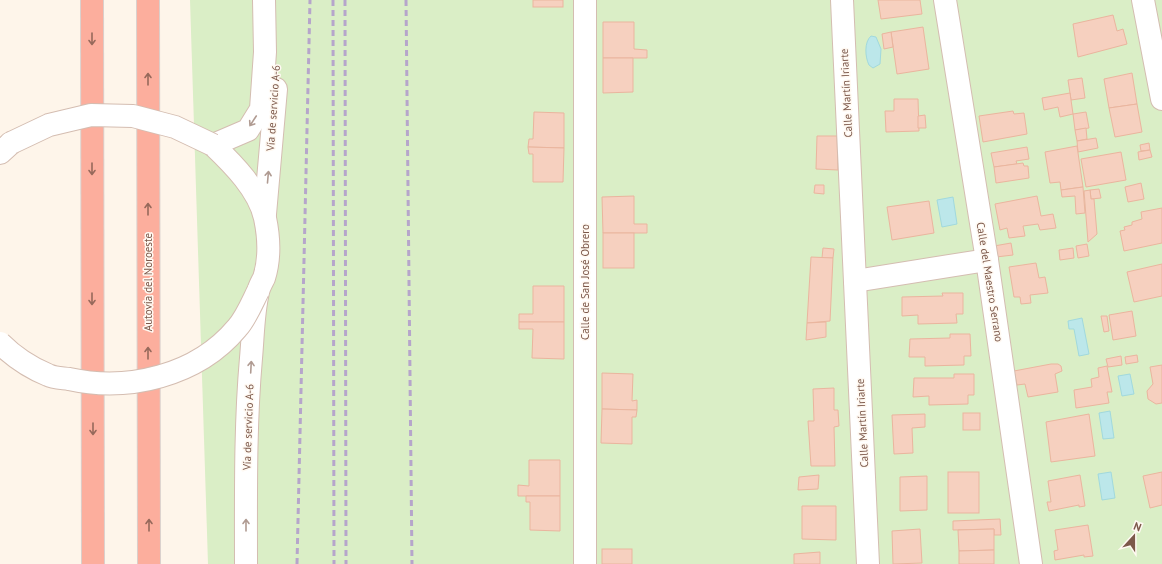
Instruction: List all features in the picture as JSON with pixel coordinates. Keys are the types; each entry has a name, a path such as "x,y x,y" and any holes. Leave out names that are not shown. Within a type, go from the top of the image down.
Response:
{"highway":[{"path":"92,0 93,564"},
{"name":"Autovía del Noroeste","path":"148,0 149,564"}],"street":[{"name":"Vía de servicio A-6","path":"213,145 248,130 261,109 265,52 264,0"},
{"name":"Vía de servicio A-6","path":"265,215 276,84 277,0"},
{"name":"Calle de San José Obrero","path":"585,0 585,564"},
{"name":"Calle Martín Iriarte","path":"842,0 868,564"},
{"name":"Calle del Maestro Serrano","path":"945,0 987,260 1031,564"},
{"path":"1143,0 1162,99"},
{"path":"0,344 12,354 48,375 88,384 129,383 170,374 207,356 238,328 264,277 268,246 265,215 252,189 235,165 213,145 175,127 133,116 90,115 49,125 6,148"},
{"path":"855,281 987,260"},
{"name":"Vía de servicio A-6","path":"246,564 246,452 251,359 258,291"}],"green space":[{"path":"190,0 1162,0 1162,564 208,564"}],"water":[{"path":"871,36 876,37 881,49 880,64 873,68 869,65 866,54 867,42"},
{"path":"953,197 957,224 942,227 937,200"},
{"path":"1082,318 1089,354 1079,356 1074,329 1069,329 1068,321"},
{"path":"1130,374 1134,394 1122,396 1118,376"},
{"path":"1110,411 1114,438 1103,439 1099,413"},
{"path":"1111,472 1115,498 1102,500 1098,474"}],"building":[{"path":"533,0 563,0 563,7 533,7"},
{"path":"878,0 920,0 922,14 881,19"},
{"path":"1113,15 1117,31 1123,29 1127,44 1078,57 1073,24"},
{"path":"603,22 634,22 634,49 647,50 647,58 603,58"},
{"path":"923,27 929,69 897,74 891,32"},
{"path":"891,32 893,47 884,49 882,34"},
{"path":"603,58 633,58 633,92 603,93"},
{"path":"1132,73 1137,104 1109,108 1104,79"},
{"path":"1082,78 1085,98 1071,100 1068,80"},
{"path":"1070,93 1073,114 1060,117 1058,107 1044,110 1042,98"},
{"path":"894,99 918,99 919,131 886,132 885,111 894,111"},
{"path":"1137,104 1142,132 1115,137 1109,108"},
{"path":"1013,111 1014,114 1024,113 1027,134 983,142 979,116"},
{"path":"534,112 564,113 564,148 528,147 529,139 533,139"},
{"path":"1086,112 1089,128 1075,130 1073,114"},
{"path":"925,115 926,128 918,128 918,116"},
{"path":"1086,128 1087,139 1077,141 1075,130"},
{"path":"817,136 837,136 838,170 816,169"},
{"path":"1096,138 1098,148 1078,152 1077,141"},
{"path":"1149,143 1150,150 1141,151 1140,145"},
{"path":"1077,146 1083,187 1061,190 1060,182 1050,183 1045,152"},
{"path":"528,147 564,148 563,182 533,182 533,154 529,154"},
{"path":"1027,147 1029,159 1016,161 1017,164 994,167 991,153"},
{"path":"1150,150 1152,157 1139,160 1138,152"},
{"path":"1121,152 1126,180 1086,187 1081,159"},
{"path":"1023,163 1024,166 1028,166 1029,178 996,183 994,167"},
{"path":"1141,183 1144,199 1128,202 1125,187"},
{"path":"815,185 824,185 824,194 814,193"},
{"path":"1083,187 1085,213 1076,214 1075,196 1062,197 1061,190"},
{"path":"1099,189 1101,198 1091,199 1090,190"},
{"path":"1090,190 1091,199 1094,199 1097,234 1088,242 1084,191"},
{"path":"634,196 634,224 647,224 647,233 603,233 602,197"},
{"path":"1037,196 1041,216 1053,214 1056,228 1040,230 1038,224 1023,226 1025,236 1009,238 1007,228 1000,230 995,204"},
{"path":"929,201 934,233 892,240 887,207"},
{"path":"1162,208 1162,243 1124,251 1120,231 1125,230 1124,227 1132,225 1132,222 1142,219 1141,212"},
{"path":"603,233 634,233 634,268 603,268"},
{"path":"1011,243 1013,255 996,257 994,246"},
{"path":"1087,244 1089,256 1078,258 1076,246"},
{"path":"823,248 834,249 833,258 822,258"},
{"path":"1073,248 1074,258 1060,260 1059,250"},
{"path":"811,257 833,258 830,321 807,323"},
{"path":"1036,263 1039,278 1045,277 1048,293 1030,295 1031,303 1021,304 1020,297 1014,297 1009,267"},
{"path":"1162,264 1162,296 1134,302 1127,272"},
{"path":"533,286 564,286 564,322 519,322 519,314 533,314"},
{"path":"942,293 963,293 963,314 956,314 957,323 918,324 918,315 902,316 902,297 943,296"},
{"path":"1132,311 1136,336 1113,340 1109,315"},
{"path":"1101,316 1107,316 1109,331 1104,332"},
{"path":"519,322 564,322 564,359 532,358 533,329 519,329"},
{"path":"826,322 826,337 806,340 807,323"},
{"path":"950,334 970,334 971,356 964,356 964,365 925,366 925,357 909,357 910,339 950,338"},
{"path":"1137,355 1138,362 1126,364 1125,357"},
{"path":"1121,356 1122,365 1108,367 1106,359"},
{"path":"1058,364 1061,366 1062,371 1055,374 1058,392 1028,397 1025,384 1017,385 1014,371"},
{"path":"1162,365 1162,403 1156,404 1148,399 1147,391 1153,384 1150,367"},
{"path":"1107,366 1112,392 1107,392 1109,403 1076,408 1074,390 1092,387 1091,379 1099,377 1098,368"},
{"path":"602,373 633,374 632,401 637,400 637,410 602,409"},
{"path":"954,374 974,374 974,395 968,395 968,404 929,405 929,396 913,397 914,378 954,378"},
{"path":"834,388 834,410 838,410 839,426 834,427 835,466 811,466 808,421 814,421 813,389"},
{"path":"602,409 637,410 636,417 632,417 632,444 601,443"},
{"path":"963,413 980,413 980,430 963,430"},
{"path":"925,414 925,427 912,428 913,453 894,454 892,415"},
{"path":"1089,414 1095,456 1051,462 1046,422"},
{"path":"529,460 560,460 560,496 518,496 518,485 529,486"},
{"path":"948,472 979,472 979,513 948,513"},
{"path":"1162,472 1162,505 1150,508 1143,476"},
{"path":"819,475 818,489 798,490 799,477"},
{"path":"1080,475 1085,506 1079,507 1079,505 1049,511 1047,502 1051,502 1048,481"},
{"path":"927,476 927,510 900,511 900,477"},
{"path":"526,496 560,496 560,531 530,530 530,502 526,502"},
{"path":"802,506 836,506 836,540 802,539"},
{"path":"1000,519 1001,535 994,535 994,529 953,530 953,521"},
{"path":"1088,525 1093,556 1084,557 1084,555 1055,560 1054,551 1058,550 1055,530"},
{"path":"920,529 922,563 893,564 892,531"},
{"path":"994,529 994,550 959,551 958,530"},
{"path":"602,549 632,549 632,564 602,564"},
{"path":"994,550 994,564 959,564 959,551"},
{"path":"820,552 820,564 794,564 794,554"}],"railway":[{"path":"297,564 310,0"},
{"path":"333,0 334,564"},
{"path":"345,0 346,564"},
{"path":"406,0 412,564"}]}
